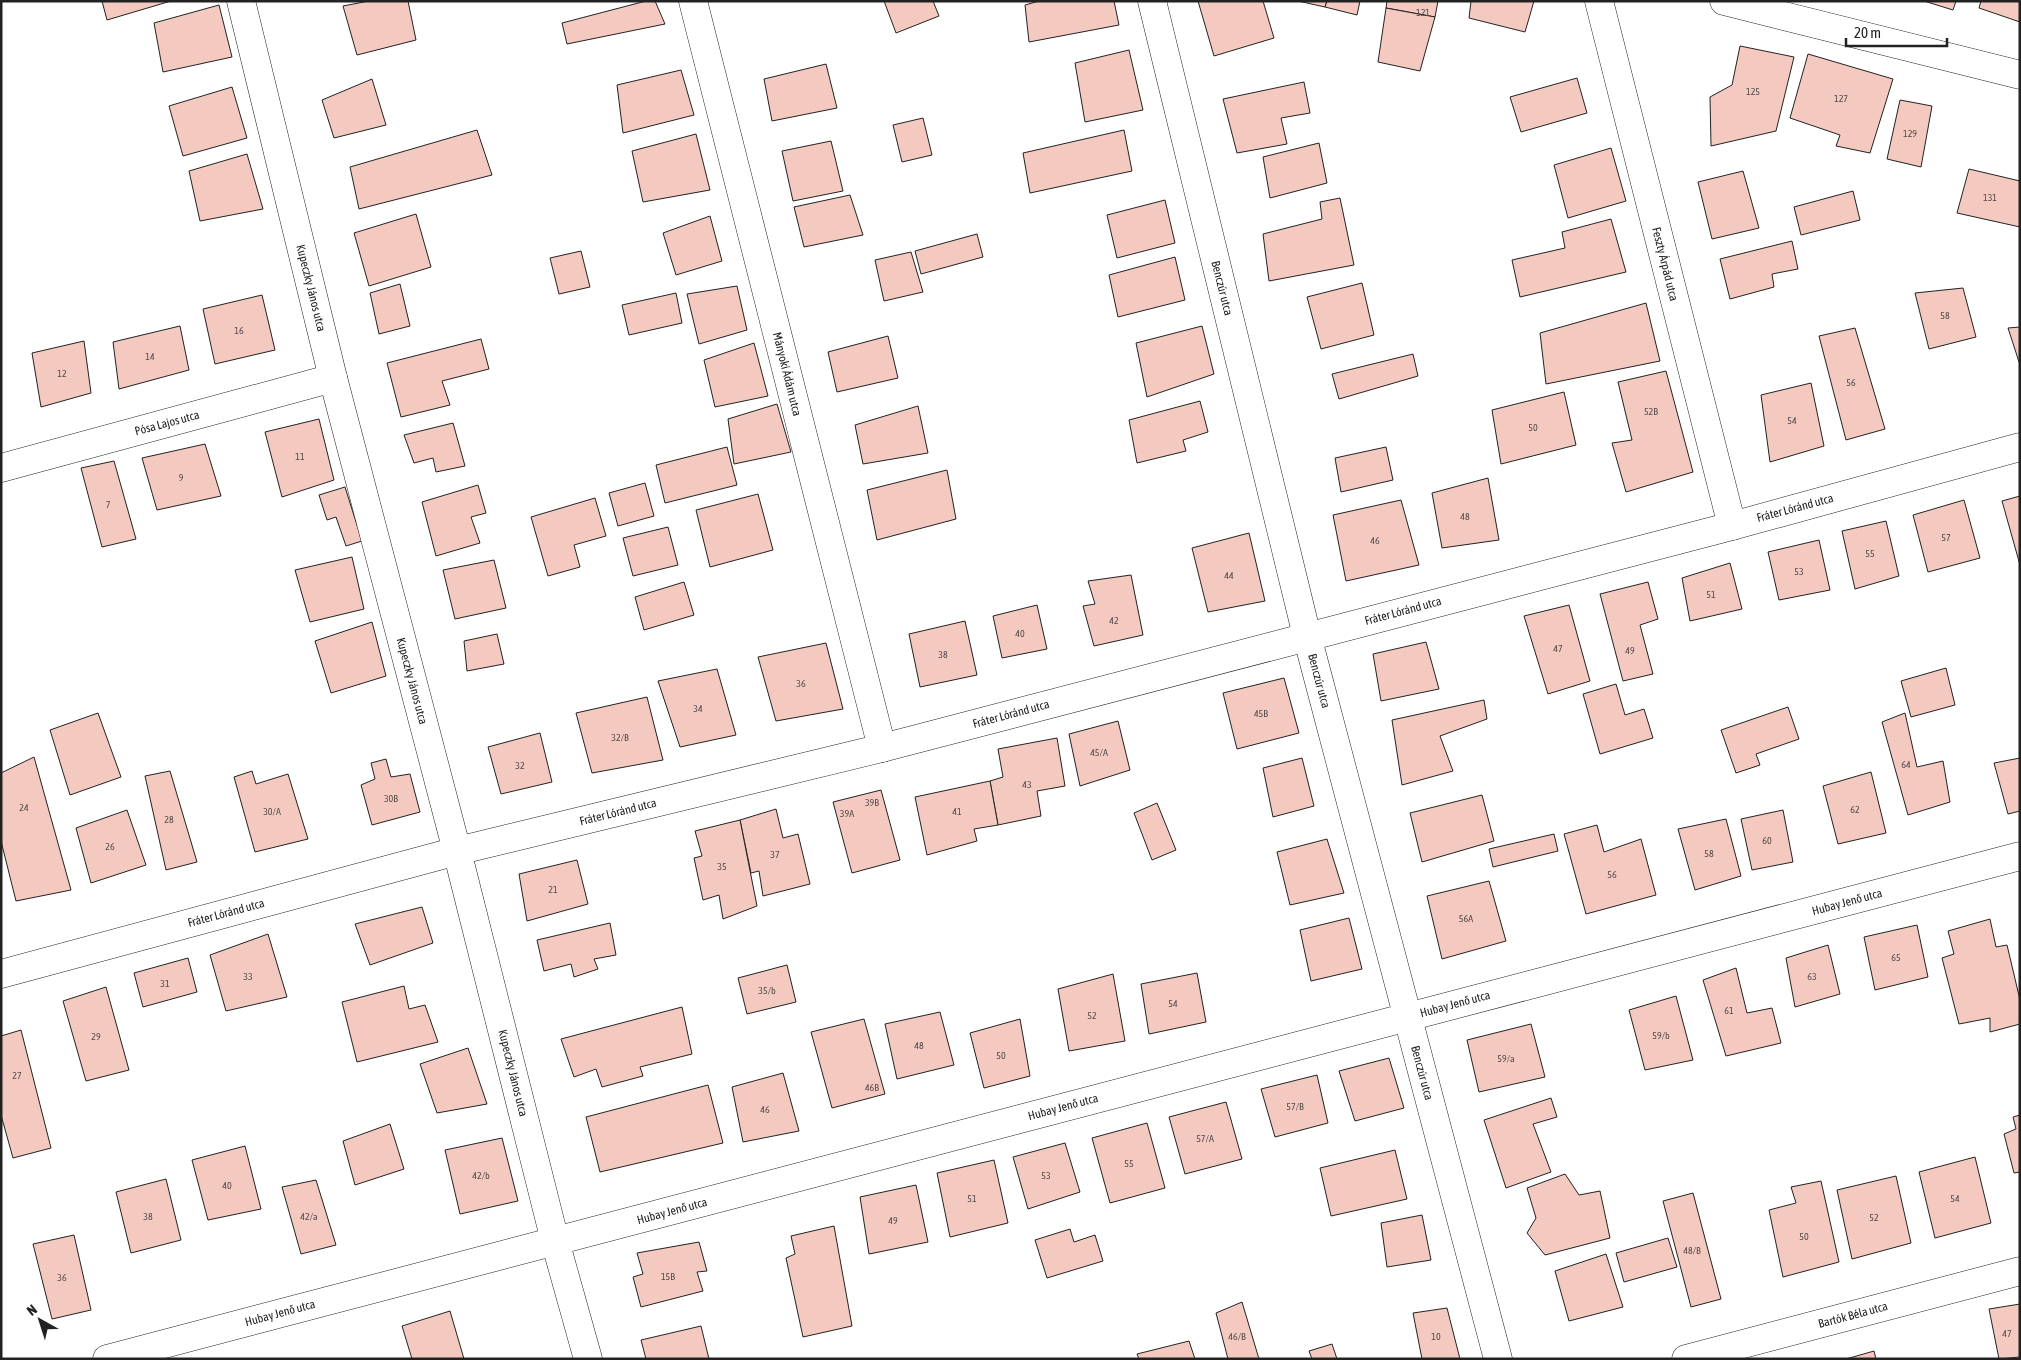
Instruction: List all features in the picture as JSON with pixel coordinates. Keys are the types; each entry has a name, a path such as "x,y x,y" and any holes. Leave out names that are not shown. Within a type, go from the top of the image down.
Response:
{"street":[{"name":"Kupeczky János utca","path":"241,1 333,378 457,851 555,1241 588,1359"},
{"name":"Mányoki Ádám utca","path":"693,1 882,748"},
{"name":"Benczúr utca","path":"1152,1 1308,636 1498,1359"},
{"name":"Feszty Árpád utca","path":"1599,1 1732,526"},
{"path":"1724,1 2020,75"},
{"name":"Pósa Lajos utca","path":"1,468 333,378"},
{"name":"Fráter Lóránd utca","path":"1,974 457,851 882,748 1732,526 2020,447"},
{"name":"Hubay Jenő utca","path":"107,1359 2020,856"},
{"name":"Bartók Béla utca","path":"1686,1359 2020,1271"}],"building":[{"path":"102,1 171,1 107,20"},
{"path":"369,1 408,1 416,40 357,55 343,6"},
{"path":"646,1 655,1 665,24 567,44 562,23"},
{"path":"884,1 933,1 939,16 896,33"},
{"path":"1039,1 1114,1 1119,25 1029,42 1025,5"},
{"path":"1198,1 1263,1 1274,38 1214,56"},
{"path":"1298,1 1327,1 1325,7"},
{"path":"1327,1 1360,1 1357,15 1325,7"},
{"path":"1387,1 1438,1 1435,17 1386,8"},
{"path":"1471,1 1534,1 1525,32 1469,18"},
{"path":"1924,1 1956,1 1953,10"},
{"path":"1981,1 2020,1 2020,22 1979,8"},
{"path":"219,5 232,57 163,72 154,23"},
{"path":"1386,8 1435,17 1420,71 1378,62"},
{"path":"1740,46 1794,57 1776,131 1711,146 1710,97 1732,85"},
{"path":"1129,50 1143,110 1085,122 1075,63"},
{"path":"1808,54 1893,79 1870,153 1836,146 1840,135 1790,118"},
{"path":"826,64 837,108 772,121 764,79"},
{"path":"681,70 694,115 623,133 617,85"},
{"path":"1577,78 1587,113 1521,132 1510,97"},
{"path":"372,79 386,125 334,138 322,100"},
{"path":"1304,82 1310,113 1281,118 1287,144 1237,153 1223,99"},
{"path":"232,87 247,138 183,156 169,106"},
{"path":"1900,100 1932,106 1921,167 1887,159"},
{"path":"923,118 932,155 902,162 893,125"},
{"path":"477,130 492,175 359,209 350,167"},
{"path":"1124,130 1132,171 1030,193 1023,153"},
{"path":"696,134 710,190 643,202 632,151"},
{"path":"831,141 843,191 793,201 782,151"},
{"path":"1319,143 1327,183 1270,198 1263,157"},
{"path":"1611,148 1626,201 1568,218 1554,165"},
{"path":"247,154 263,209 200,221 189,171"},
{"path":"1969,169 2020,181 2020,227 1957,213"},
{"path":"1743,171 1759,228 1712,239 1698,182"},
{"path":"1853,191 1860,220 1801,235 1794,207"},
{"path":"850,195 863,235 804,247 794,207"},
{"path":"1340,198 1354,265 1269,281 1263,234 1322,219 1320,202"},
{"path":"1165,200 1175,243 1117,258 1107,215"},
{"path":"416,214 431,267 369,286 354,233"},
{"path":"710,216 722,261 676,275 663,233"},
{"path":"1611,219 1626,272 1520,297 1512,260 1565,248 1562,232"},
{"path":"977,234 983,257 921,274 915,251"},
{"path":"1792,241 1798,269 1772,274 1774,287 1730,299 1720,259"},
{"path":"581,251 590,287 559,294 550,258"},
{"path":"911,252 923,292 884,301 875,260"},
{"path":"1175,257 1185,300 1118,317 1109,275"},
{"path":"1362,283 1374,335 1321,349 1307,297"},
{"path":"400,284 410,326 379,334 370,293"},
{"path":"737,286 747,330 699,344 687,294"},
{"path":"1963,288 1976,337 1929,349 1915,293"},
{"path":"676,293 682,323 629,335 622,305"},
{"path":"262,295 275,350 215,364 203,309"},
{"path":"1646,303 1660,361 1546,384 1540,333"},
{"path":"180,326 189,370 119,389 113,342"},
{"path":"1202,326 1214,374 1147,397 1136,343"},
{"path":"2020,327 2020,365 2008,328"},
{"path":"1855,328 1885,429 1846,440 1819,336"},
{"path":"888,336 898,378 837,392 828,352"},
{"path":"481,339 489,369 442,381 450,405 401,417 387,363"},
{"path":"84,341 91,393 41,407 32,353"},
{"path":"754,343 768,396 715,407 704,360"},
{"path":"1413,354 1418,376 1339,399 1332,374"},
{"path":"1666,371 1693,472 1626,492 1612,443 1632,440 1618,382"},
{"path":"1811,383 1824,446 1770,462 1761,395"},
{"path":"1564,392 1576,445 1501,464 1492,410"},
{"path":"1200,401 1208,432 1183,440 1186,451 1137,463 1129,420"},
{"path":"777,404 791,452 734,464 728,419"},
{"path":"918,406 928,453 863,464 855,425"},
{"path":"319,419 334,480 282,497 265,432"},
{"path":"453,423 465,466 436,472 433,458 414,463 404,435"},
{"path":"205,444 221,496 157,510 142,458"},
{"path":"727,447 737,485 665,503 656,465"},
{"path":"1386,447 1393,480 1341,492 1335,458"},
{"path":"114,461 136,539 102,547 81,468"},
{"path":"947,470 956,519 877,540 867,490"},
{"path":"1488,478 1499,540 1442,548 1432,493"},
{"path":"645,483 654,516 618,526 609,493"},
{"path":"478,485 486,513 471,517 480,543 436,556 422,502"},
{"path":"345,487 362,541 346,546 336,517 327,520 319,495"},
{"path":"758,494 773,550 710,567 696,510"},
{"path":"2020,496 2020,565 2002,501"},
{"path":"595,498 606,536 574,545 580,567 548,576 531,517"},
{"path":"1401,500 1419,565 1346,581 1333,515"},
{"path":"1964,500 1980,558 1928,572 1913,515"},
{"path":"1886,521 1899,576 1855,589 1842,531"},
{"path":"668,527 678,565 633,576 623,538"},
{"path":"1249,533 1265,601 1208,612 1192,548"},
{"path":"1819,540 1830,590 1779,600 1768,552"},
{"path":"352,557 364,609 310,622 295,570"},
{"path":"494,560 506,608 455,619 443,570"},
{"path":"1730,563 1742,609 1690,621 1682,578"},
{"path":"1131,575 1143,635 1094,646 1083,606 1095,604 1088,581"},
{"path":"684,582 694,615 644,630 635,597"},
{"path":"1648,582 1658,619 1640,625 1653,674 1623,681 1600,594"},
{"path":"1037,605 1047,649 1002,658 993,616"},
{"path":"1569,605 1590,681 1548,694 1524,616"},
{"path":"965,621 977,675 920,687 909,634"},
{"path":"372,622 386,676 331,693 315,641"},
{"path":"497,634 504,664 467,671 464,641"},
{"path":"1426,642 1439,689 1381,701 1373,654"},
{"path":"826,643 843,709 776,721 758,657"},
{"path":"1946,668 1955,705 1911,717 1901,681"},
{"path":"717,669 736,735 680,747 658,681"},
{"path":"1284,678 1299,733 1237,749 1223,693"},
{"path":"1616,684 1625,715 1644,709 1653,738 1600,754 1583,694"},
{"path":"647,697 663,760 592,773 576,713"},
{"path":"1484,700 1487,719 1440,736 1453,771 1402,785 1392,720"},
{"path":"1788,707 1799,739 1756,754 1760,765 1736,773 1721,730"},
{"path":"98,713 121,777 70,795 50,730"},
{"path":"1905,713 1917,767 1943,761 1950,802 1908,815 1882,722"},
{"path":"1118,721 1130,770 1080,786 1069,734"},
{"path":"540,733 552,782 501,794 488,747"},
{"path":"1057,738 1065,786 1037,791 1041,816 998,825 990,781 1003,777 998,749"},
{"path":"34,757 71,890 16,901 1,841 1,773"},
{"path":"1302,758 1314,806 1273,817 1263,768"},
{"path":"2020,758 2020,811 2008,814 1994,763"},
{"path":"386,759 391,777 410,774 420,812 372,825 361,785 375,779 371,763"},
{"path":"170,771 197,862 166,870 145,776"},
{"path":"252,771 256,784 288,774 308,839 255,852 234,777"},
{"path":"1871,772 1886,833 1838,844 1823,786"},
{"path":"990,781 998,825 974,829 977,841 927,855 915,797"},
{"path":"881,790 900,860 852,873 833,802"},
{"path":"1482,795 1494,841 1422,862 1410,813"},
{"path":"1157,803 1176,850 1152,860 1134,813"},
{"path":"776,809 783,838 798,834 810,884 763,896 759,871 751,873 740,820"},
{"path":"127,810 146,865 91,883 76,828"},
{"path":"1783,810 1793,862 1752,870 1741,819"},
{"path":"1726,819 1741,876 1695,890 1678,829"},
{"path":"740,820 757,906 723,919 719,895 703,900 694,858 702,856 695,831"},
{"path":"1597,825 1604,852 1641,839 1656,895 1586,914 1564,834"},
{"path":"1554,834 1558,851 1493,867 1489,849"},
{"path":"1327,839 1344,893 1290,905 1277,852"},
{"path":"577,860 588,904 527,921 519,874"},
{"path":"1489,881 1506,941 1442,959 1427,896"},
{"path":"422,907 433,943 370,965 355,924"},
{"path":"1349,918 1362,969 1311,981 1300,930"},
{"path":"1990,919 1996,947 2007,945 2020,1000 2020,1024 1990,1032 1990,1018 1959,1024 1942,958 1954,954 1948,931"},
{"path":"610,923 616,955 594,959 598,969 574,977 571,964 544,971 537,940"},
{"path":"1917,925 1928,977 1875,990 1864,937"},
{"path":"268,934 287,997 226,1011 210,955"},
{"path":"1828,945 1840,994 1795,1007 1786,958"},
{"path":"188,958 197,992 143,1007 134,973"},
{"path":"787,965 796,1002 747,1014 738,978"},
{"path":"1736,968 1747,1013 1772,1008 1781,1043 1726,1056 1703,980"},
{"path":"1197,973 1206,1022 1149,1034 1141,984"},
{"path":"1113,974 1125,1041 1069,1051 1058,989"},
{"path":"404,986 409,1009 425,1005 438,1042 357,1062 342,1002"},
{"path":"106,987 129,1070 86,1081 63,1001"},
{"path":"1676,996 1693,1060 1645,1070 1629,1010"},
{"path":"682,1007 692,1054 640,1067 643,1076 602,1087 596,1069 574,1077 561,1039"},
{"path":"940,1012 954,1065 897,1079 885,1024"},
{"path":"864,1019 885,1094 832,1108 811,1032"},
{"path":"1020,1019 1030,1076 984,1088 970,1033"},
{"path":"1531,1024 1545,1077 1479,1092 1467,1040"},
{"path":"21,1030 51,1148 13,1158 1,1115 1,1036"},
{"path":"468,1048 487,1104 437,1113 420,1064"},
{"path":"1389,1058 1404,1108 1355,1121 1339,1071"},
{"path":"783,1073 799,1131 743,1142 732,1087"},
{"path":"1317,1075 1328,1123 1275,1137 1261,1089"},
{"path":"708,1085 723,1143 600,1172 586,1117"},
{"path":"1551,1098 1557,1117 1533,1124 1551,1172 1506,1188 1484,1120"},
{"path":"1226,1102 1242,1159 1185,1174 1169,1117"},
{"path":"2020,1115 2020,1172 2014,1173 2004,1134 2016,1129 2013,1117"},
{"path":"1147,1123 1165,1188 1110,1203 1092,1138"},
{"path":"390,1124 404,1169 355,1185 343,1141"},
{"path":"502,1138 518,1201 460,1214 445,1150"},
{"path":"1065,1143 1080,1192 1028,1209 1013,1157"},
{"path":"245,1146 261,1209 208,1220 192,1160"},
{"path":"1395,1150 1407,1199 1331,1216 1320,1168"},
{"path":"1975,1157 1991,1223 1935,1238 1919,1172"},
{"path":"994,1160 1008,1223 950,1237 937,1173"},
{"path":"1565,1174 1579,1195 1600,1191 1610,1238 1545,1255 1527,1233 1536,1218 1527,1188"},
{"path":"1896,1176 1911,1243 1852,1259 1837,1190"},
{"path":"166,1179 181,1240 131,1253 116,1192"},
{"path":"316,1180 336,1245 301,1254 282,1187"},
{"path":"1821,1181 1839,1262 1783,1277 1769,1210 1796,1203 1791,1187"},
{"path":"916,1185 928,1242 869,1254 860,1197"},
{"path":"1693,1193 1721,1299 1691,1307 1663,1201"},
{"path":"1422,1215 1431,1260 1387,1267 1381,1223"},
{"path":"834,1226 852,1326 803,1337 786,1258 795,1254 791,1236"},
{"path":"1070,1229 1074,1242 1095,1235 1103,1261 1047,1278 1035,1240"},
{"path":"74,1235 91,1310 52,1319 33,1244"},
{"path":"1668,1238 1677,1267 1624,1282 1616,1253"},
{"path":"699,1242 707,1271 697,1272 703,1291 641,1307 633,1277 643,1274 637,1253"},
{"path":"1606,1254 1623,1307 1569,1321 1555,1271"},
{"path":"1242,1302 1259,1359 1228,1359 1216,1313"},
{"path":"2020,1304 2020,1357 1999,1359 1989,1309"},
{"path":"1447,1308 1460,1359 1422,1359 1413,1313"},
{"path":"450,1311 464,1359 412,1359 402,1326"},
{"path":"701,1326 709,1359 646,1359 641,1340"},
{"path":"1189,1341 1195,1359 1139,1359 1137,1354"},
{"path":"1332,1344 1337,1359 1312,1359 1309,1351"},
{"path":"1874,1351 1876,1359 1846,1359"}]}
